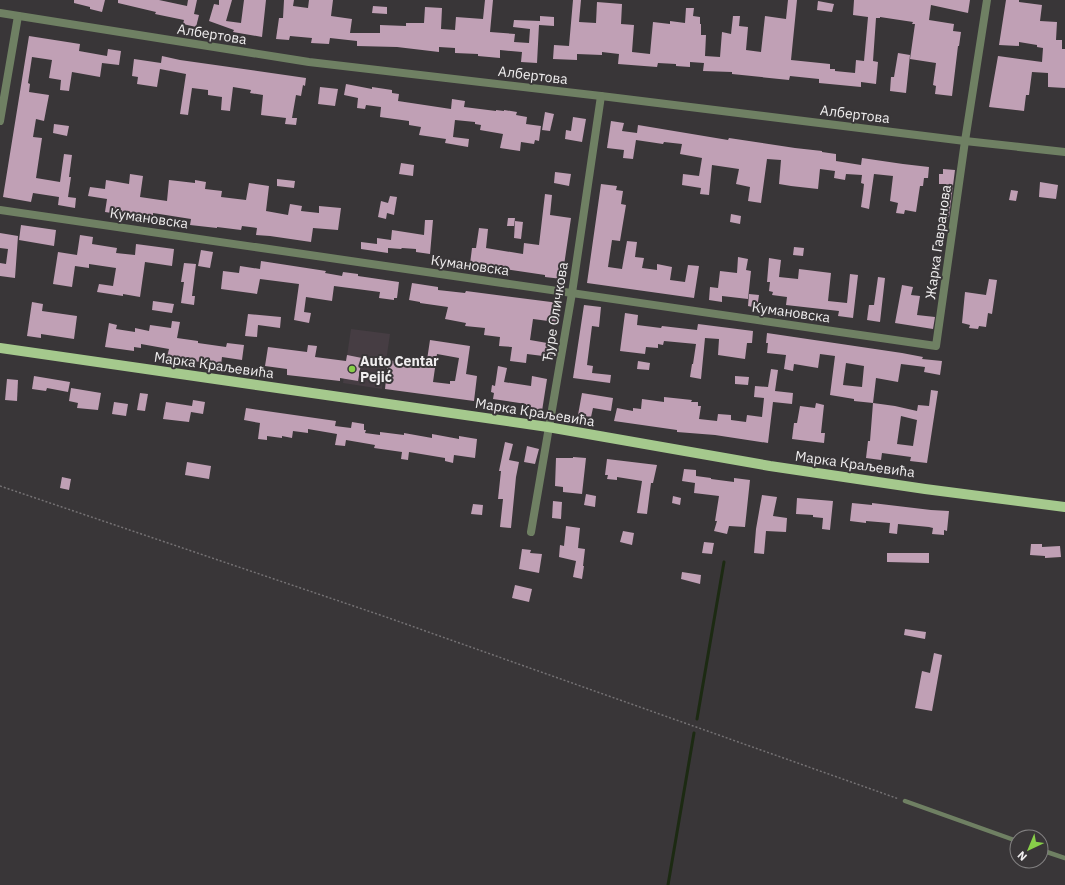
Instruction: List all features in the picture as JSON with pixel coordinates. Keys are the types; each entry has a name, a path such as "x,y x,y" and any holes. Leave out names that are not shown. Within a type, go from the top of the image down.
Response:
{"main road":[{"name":"Марка Краљевића","path":"0,348 548,427 770,466 925,489 1065,507"}],"street":[{"name":"Жарка Гавранова","path":"936,346 965,141 987,0"},
{"name":"Албертова","path":"0,13 309,62 1065,152"},
{"path":"0,121 18,16"},
{"name":"Ђуре Оличкова","path":"531,532 572,293 601,96"},
{"name":"Кумановска","path":"0,210 936,346"}],"lane":[{"path":"905,801 1009,838"},
{"path":"1049,853 1065,858"}],"path":[{"path":"0,486 386,617 905,801"}],"shaded area":[{"path":"351,329 390,334 382,389 343,383"}],"building":[{"path":"74,0 105,0 102,12 74,3"},
{"path":"118,0 159,0 187,6 188,0 197,0 194,14 199,15 196,27 183,24 184,20 155,14 156,12 118,3"},
{"path":"219,0 232,0 226,21 241,23 244,0 266,0 262,37 233,32 234,30 209,21 214,4 219,5"},
{"path":"284,0 294,0 293,6 308,8 309,0 333,0 331,16 352,19 350,33 380,33 380,25 406,26 406,23 424,23 425,7 442,8 441,29 455,30 456,17 483,19 485,0 493,0 490,32 515,34 514,42 529,43 530,29 513,27 514,20 540,21 540,16 554,17 554,26 539,25 537,63 521,62 522,52 500,50 500,58 478,56 478,54 455,53 455,48 439,47 439,52 397,47 357,46 357,41 330,38 329,44 311,43 312,38 290,36 289,40 276,39 279,18 283,18"},
{"path":"573,0 581,0 579,22 596,23 597,2 622,4 621,24 634,25 632,52 650,54 653,22 670,24 670,21 685,23 686,8 694,8 693,16 700,17 701,35 706,35 705,56 720,57 722,32 731,34 733,16 740,16 739,26 748,27 746,50 761,52 765,16 786,19 788,0 797,0 791,60 830,64 830,69 835,69 835,71 855,73 856,60 864,61 868,17 853,15 854,0 970,0 968,13 931,5 929,20 954,24 953,31 961,32 952,96 935,94 936,86 933,85 936,63 910,59 915,24 912,24 913,22 880,17 876,18 873,61 878,62 876,84 861,82 861,87 819,83 819,79 790,76 789,80 732,74 732,72 703,71 704,63 690,62 690,67 676,66 676,64 658,63 657,67 618,64 619,54 602,52 602,55 577,54 577,60 553,59 554,45 569,46"},
{"path":"1006,0 1019,0 1019,2 1042,5 1040,21 1057,22 1056,40 1062,40 1062,49 1065,49 1065,88 1048,87 1048,73 1032,72 1029,95 1026,95 1024,111 989,107 998,56 1042,62 1043,48 1037,47 1037,45 1019,42 1019,46 999,45"},
{"path":"818,1 834,4 832,12 817,10"},
{"path":"373,6 387,7 387,14 372,13"},
{"path":"29,36 80,44 79,51 107,56 108,49 121,51 119,65 102,63 100,77 72,72 69,91 60,90 61,80 49,78 52,60 32,57 28,83 30,84 29,92 49,95 44,121 36,119 33,137 42,138 36,178 60,182 64,154 72,155 68,197 76,198 75,208 58,205 59,197 33,193 31,202 3,197"},
{"path":"898,53 910,55 906,93 890,91 891,77 894,77"},
{"path":"162,56 180,60 306,78 301,96 296,95 292,118 297,118 296,125 285,124 286,118 261,115 263,95 250,93 251,90 233,87 230,111 221,110 222,97 208,95 208,90 192,88 188,115 180,114 186,74 160,69 157,87 137,84 138,77 132,76 134,59 161,63"},
{"path":"346,84 372,89 372,87 392,90 392,93 399,94 398,101 451,109 452,99 465,101 464,107 517,112 516,115 527,117 526,124 541,126 539,141 535,140 534,144 521,142 520,151 500,148 503,134 480,130 481,125 475,124 475,122 455,120 453,137 469,139 468,147 445,143 446,139 419,135 421,127 409,125 409,121 380,117 381,107 366,105 365,109 357,108 358,98 344,95"},
{"path":"320,87 338,89 335,106 318,104"},
{"path":"545,112 554,114 550,131 542,130"},
{"path":"573,117 586,119 582,142 565,139 566,130 571,131"},
{"path":"611,121 624,123 622,131 637,133 638,125 728,140 729,138 822,151 836,154 836,161 861,165 862,158 929,167 928,178 924,178 923,186 920,186 916,212 905,210 904,214 896,213 898,203 890,201 893,176 874,174 869,209 861,207 864,184 861,183 862,175 846,174 845,180 834,178 835,171 820,169 818,189 779,184 781,160 767,159 761,203 748,201 750,187 736,184 739,169 712,165 709,195 700,194 701,188 682,185 683,174 699,176 702,158 680,154 682,144 664,142 663,144 636,140 633,159 623,158 624,150 607,148"},
{"path":"54,124 69,126 67,136 53,133"},
{"path":"401,163 414,165 413,176 399,174"},
{"path":"943,169 955,170 949,217 943,216 946,184 939,184 939,174 943,174"},
{"path":"555,172 571,174 569,186 554,183"},
{"path":"130,174 143,176 140,197 167,201 169,180 195,183 195,180 206,182 205,189 222,191 221,197 246,200 249,183 269,186 266,211 288,215 290,204 302,206 301,211 319,213 319,206 341,208 338,230 313,228 311,242 256,235 257,228 242,226 241,230 217,228 190,225 191,219 153,213 153,216 145,215 145,218 105,212 107,199 88,196 90,187 105,189 106,180 129,184"},
{"path":"277,179 295,181 294,188 277,186"},
{"path":"1040,182 1058,185 1056,199 1039,197"},
{"path":"601,184 617,186 616,190 623,191 621,204 626,205 620,241 612,240 608,267 622,269 627,241 637,242 635,257 644,258 642,268 657,270 657,264 672,267 670,280 685,282 688,265 699,266 694,298 587,283"},
{"path":"1011,190 1018,191 1016,201 1009,200"},
{"path":"545,194 552,195 550,215 571,218 562,279 545,277 545,275 470,264 472,248 476,248 479,228 488,229 486,248 523,254 524,243 539,245"},
{"path":"390,196 397,197 394,215 387,213 386,219 378,217 381,201 388,203"},
{"path":"731,214 741,216 740,224 730,222"},
{"path":"508,218 515,218 514,226 507,226"},
{"path":"425,220 433,220 430,254 416,252 416,249 388,248 388,253 361,249 361,242 377,244 377,238 391,240 392,230 424,235"},
{"path":"515,221 523,222 521,239 514,238"},
{"path":"21,225 56,230 54,246 19,240"},
{"path":"0,233 18,236 15,278 0,276 0,263 6,264 8,249 0,248"},
{"path":"80,235 93,237 92,244 117,248 116,253 135,255 136,244 174,249 172,266 145,262 140,297 97,292 99,284 113,286 116,268 89,264 89,268 75,266 72,287 53,284 58,252 77,255"},
{"path":"794,247 804,248 803,256 793,255"},
{"path":"201,250 213,252 210,268 198,266"},
{"path":"738,257 748,259 746,270 751,271 748,299 722,296 722,302 709,300 710,287 718,288 720,271 737,273"},
{"path":"769,258 781,260 779,277 798,279 799,269 831,273 828,301 847,303 850,274 858,275 853,318 838,316 839,311 786,305 787,297 772,295 773,292 769,291 770,282 767,282"},
{"path":"261,261 326,271 325,273 342,276 343,272 358,274 358,276 399,282 397,298 394,298 394,300 379,298 380,292 334,286 332,301 306,297 304,312 311,313 309,323 294,320 299,284 260,279 257,294 221,289 223,271 239,273 240,266 260,269"},
{"path":"184,263 196,264 192,296 195,296 194,305 181,303 184,282 181,282"},
{"path":"878,277 885,278 880,322 867,320 869,305 874,305"},
{"path":"989,279 997,280 992,314 988,313 986,327 979,326 978,329 969,328 970,325 962,323 965,292 986,295"},
{"path":"412,283 438,287 438,290 465,293 466,291 559,303 556,322 533,319 530,340 553,344 551,357 527,354 526,363 510,361 512,347 499,346 500,337 484,335 485,328 465,326 466,323 445,319 448,307 409,300"},
{"path":"902,285 913,287 911,295 920,296 917,315 935,317 933,329 895,323"},
{"path":"749,294 759,295 757,308 748,306"},
{"path":"153,301 174,304 172,313 152,310"},
{"path":"32,302 43,304 42,311 77,316 74,339 41,334 41,338 27,336"},
{"path":"584,305 601,307 599,327 592,326 587,365 593,366 592,373 611,375 610,383 573,378"},
{"path":"625,313 638,315 637,325 697,330 698,324 753,331 752,343 747,343 745,359 718,355 719,339 705,338 701,379 690,377 696,344 664,341 663,345 658,344 658,348 646,347 645,354 620,351"},
{"path":"248,314 281,317 280,328 258,325 257,337 245,336"},
{"path":"172,321 180,322 177,338 226,347 227,343 244,345 242,360 222,357 221,365 167,357 169,349 141,344 141,348 134,347 134,351 105,347 109,323 117,325 116,329 135,332 135,328 149,331 150,325 171,328"},
{"path":"767,333 902,353 923,357 922,359 942,361 940,375 924,372 925,367 901,364 898,382 876,378 873,403 854,401 854,399 830,395 835,356 820,354 818,368 794,364 793,371 784,369 786,355 767,353 768,343 766,343","holes":["846,363 864,366 862,387 843,385"]},
{"path":"430,340 470,346 466,374 477,376 474,401 385,389 388,360 408,363 409,358 427,360","holes":["437,354 459,358 455,381 450,381 450,384 433,382"]},
{"path":"308,345 317,346 315,357 346,361 347,355 362,358 358,381 340,378 340,381 287,375 287,369 265,366 268,347 307,352"},
{"path":"638,361 650,363 649,370 637,369"},
{"path":"498,366 507,368 504,382 531,386 532,376 547,379 542,411 526,408 526,404 493,399 494,393 491,392 492,385 495,386"},
{"path":"771,369 778,370 775,391 793,393 792,404 773,402 768,443 715,435 677,432 677,430 614,421 617,408 633,411 633,408 641,409 642,399 664,402 664,397 698,402 698,406 701,406 699,419 717,421 718,414 731,415 731,420 746,422 747,415 762,417 764,398 754,397 755,386 768,387"},
{"path":"34,376 70,382 68,392 47,388 46,391 32,389"},
{"path":"735,376 749,377 748,385 735,384"},
{"path":"7,379 18,380 17,401 5,400"},
{"path":"71,388 101,393 98,410 77,408 78,403 69,401"},
{"path":"931,390 938,391 927,463 910,461 911,457 882,453 881,460 866,458 868,441 870,441 873,403 917,411 918,405 929,406","holes":["901,416 917,420 913,446 897,444"]},
{"path":"140,393 148,394 145,411 137,410"},
{"path":"582,393 613,398 611,411 593,408 591,417 578,415"},
{"path":"193,400 205,402 203,414 191,412 189,422 163,419 166,402 192,406"},
{"path":"114,402 128,404 126,416 112,414"},
{"path":"816,403 824,405 821,433 825,433 824,443 792,439 794,423 797,423 800,406 815,408"},
{"path":"246,408 336,421 335,426 351,428 352,422 364,424 364,430 366,430 365,433 380,435 380,432 404,435 404,433 432,438 432,434 459,439 459,436 477,439 475,458 454,455 453,463 445,461 445,458 409,452 408,460 401,459 402,452 374,448 375,445 346,440 345,446 335,445 337,434 308,429 308,433 293,431 292,438 267,436 267,440 258,439 260,423 244,420"},
{"path":"505,442 513,444 509,460 519,462 511,528 500,527 503,499 498,499 501,471 499,471"},
{"path":"527,446 539,449 535,464 524,462"},
{"path":"556,458 586,458 582,494 563,492 563,487 555,486"},
{"path":"607,459 657,465 653,483 651,483 647,514 637,513 642,481 617,477 617,480 607,479 608,475 605,475"},
{"path":"187,462 211,466 209,479 185,475"},
{"path":"684,469 696,470 696,476 711,479 734,482 734,478 750,480 745,527 729,526 727,534 714,531 717,521 715,521 719,496 694,493 695,483 682,481"},
{"path":"62,477 71,479 69,490 60,488"},
{"path":"586,494 596,496 595,507 584,505"},
{"path":"762,495 777,497 773,516 787,518 786,532 766,531 764,554 754,553 756,529"},
{"path":"673,496 681,498 680,505 672,503"},
{"path":"797,498 833,501 830,530 822,529 823,518 813,517 813,515 796,514"},
{"path":"553,501 562,502 561,519 552,518"},
{"path":"852,503 872,505 872,503 949,511 947,531 944,530 944,535 932,534 933,528 898,524 897,534 889,533 890,523 850,521"},
{"path":"473,504 483,505 482,515 471,514"},
{"path":"566,526 580,528 578,548 585,549 582,579 573,577 576,561 559,557 560,545 564,546"},
{"path":"623,531 634,533 632,545 620,542"},
{"path":"704,542 714,543 712,554 702,553"},
{"path":"1031,544 1042,544 1042,547 1060,546 1061,557 1045,558 1045,556 1030,555"},
{"path":"522,549 531,550 530,553 542,554 539,573 519,569"},
{"path":"887,553 929,553 929,563 887,562"},
{"path":"682,572 701,575 700,584 681,579"},
{"path":"515,585 532,589 529,602 512,598"},
{"path":"905,629 926,632 925,639 904,635"},
{"path":"934,653 942,655 932,711 915,708 922,671 930,673"}],"waterway":[{"path":"697,719 724,562"},
{"path":"668,885 694,733"}],"place":[{"name":"Auto Centar Pejić","path":"352,369"}]}
